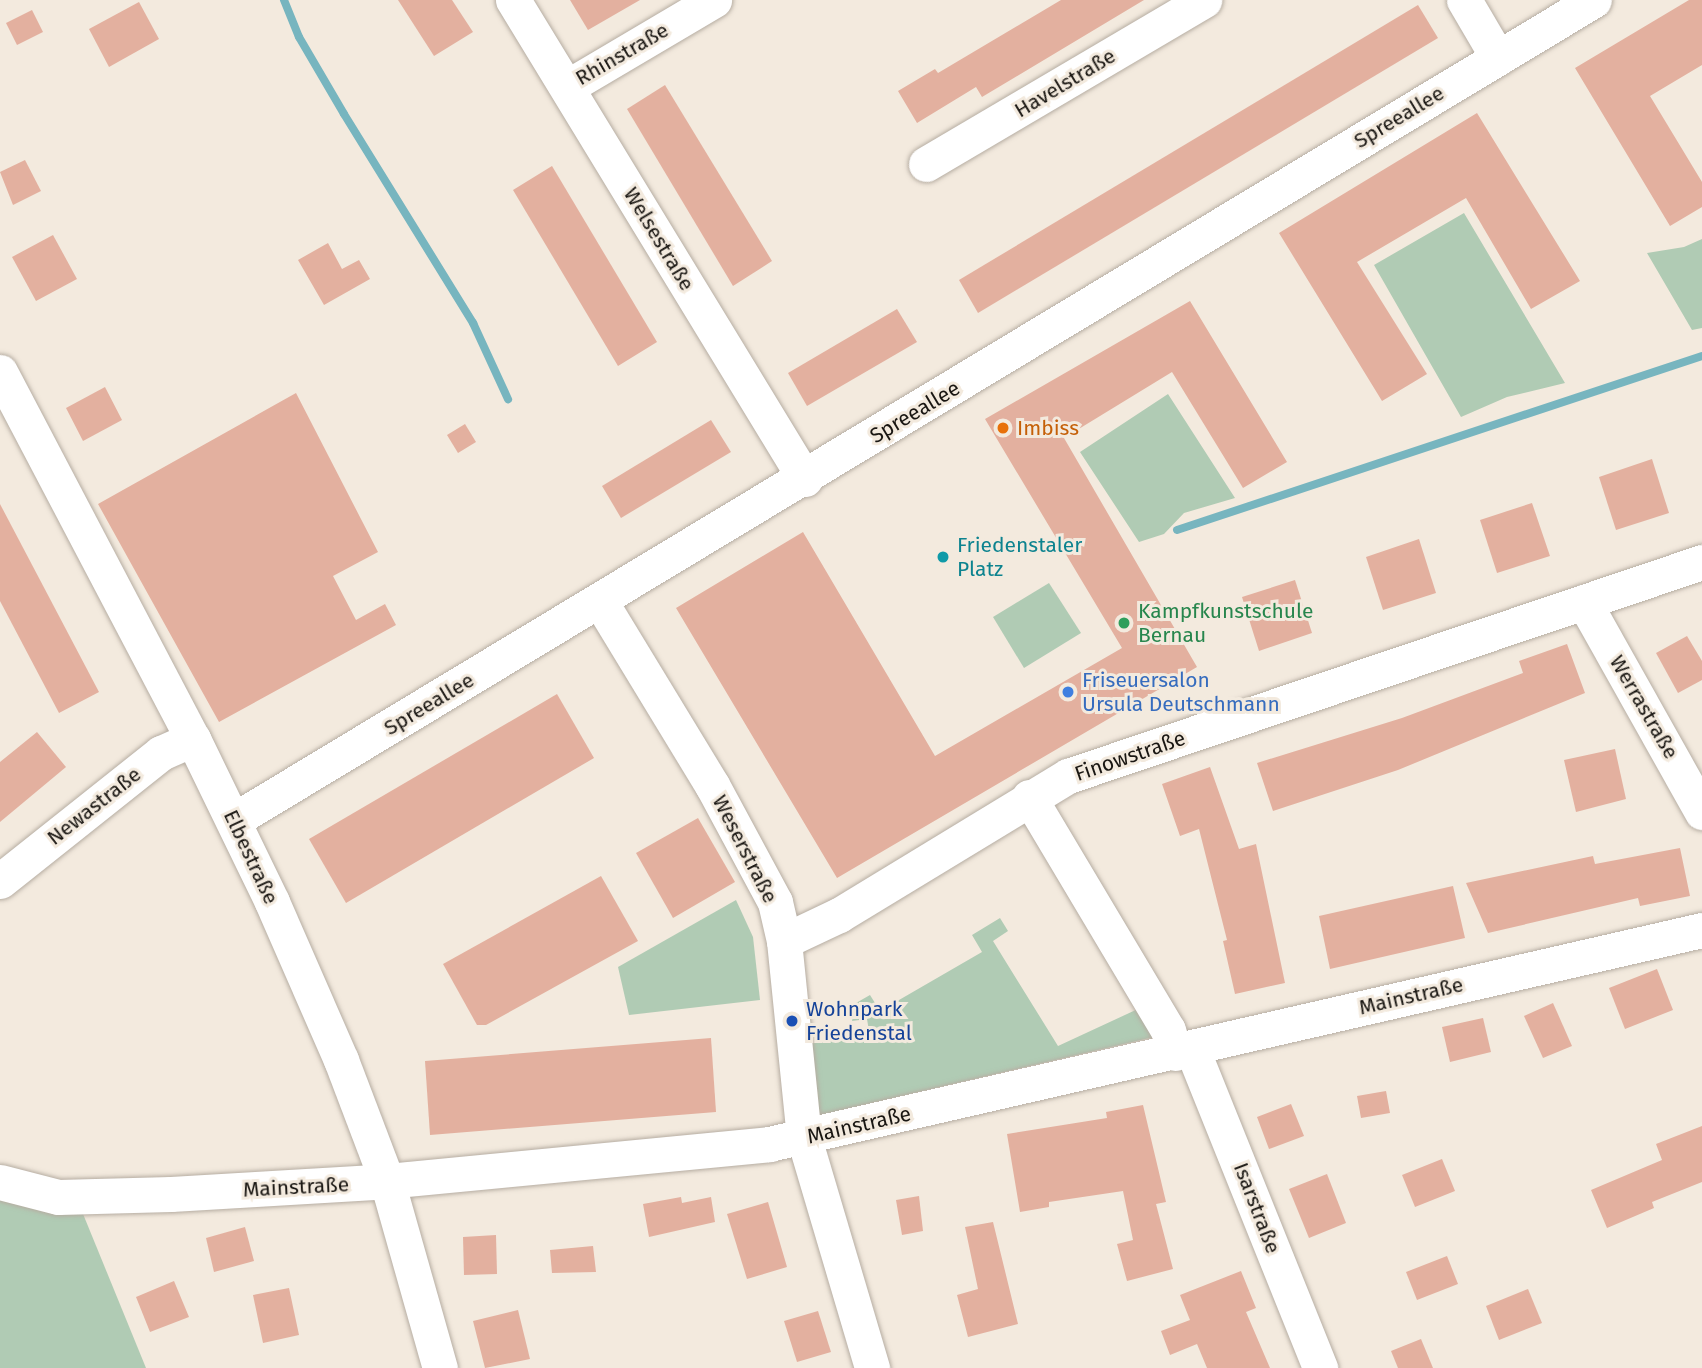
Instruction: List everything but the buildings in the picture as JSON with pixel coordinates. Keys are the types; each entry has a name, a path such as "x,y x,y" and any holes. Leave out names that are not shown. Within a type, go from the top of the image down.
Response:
{"street":[{"name":"Welsestraße","path":"513,0 805,479"},
{"name":"Rhinstraße","path":"567,87 714,0"},
{"name":"Havelstraße","path":"926,164 1204,0"},
{"path":"1464,0 1498,58"},
{"name":"Spreeallee","path":"234,820 805,479 1594,0"},
{"name":"Elbestraße","path":"0,372 234,820 341,1060 387,1181 440,1368"},
{"name":"Finowstraße","path":"784,941 839,915 1068,776 1702,562"},
{"name":"Weserstraße","path":"600,601 775,902 784,941 804,1138 872,1368"},
{"name":"Werrastraße","path":"1584,602 1702,812"},
{"name":"Newastraße","path":"0,881 151,761 193,739"},
{"name":"Isarstraße","path":"1030,797 1183,1051 1320,1368"},
{"name":"Mainstraße","path":"0,1182 58,1197 387,1181 804,1138 1702,930"}],"green space":[{"path":"1464,213 1565,383 1507,397 1461,417 1374,265"},
{"path":"1702,239 1702,328 1692,330 1647,253 1684,247"},
{"path":"1168,394 1235,498 1184,513 1164,534 1139,542 1080,452"},
{"path":"1049,583 1081,633 1024,668 993,617"},
{"path":"736,900 753,937 760,1000 629,1015 618,967"},
{"path":"1000,918 1008,931 993,941 1058,1046 1140,1008 1158,1036 820,1115 811,1105 806,1044 870,1037 867,1019 852,1021 856,1003 870,995 880,1011 982,952 972,935"},
{"path":"0,1189 81,1209 146,1368 0,1368"}],"waterway":[{"path":"284,0 299,37 344,114 473,323 508,399"},
{"path":"1177,530 1702,356"}],"place":[{"name":"Imbiss","path":"1003,428"},
{"name":"Friedenstaler Platz","path":"943,557"},
{"name":"Kampfkunstschule Bernau","path":"1124,623"},
{"name":"Friseuersalon Ursula Deutschmann","path":"1068,692"},
{"name":"Wohnpark Friedenstal","path":"792,1021"}]}
